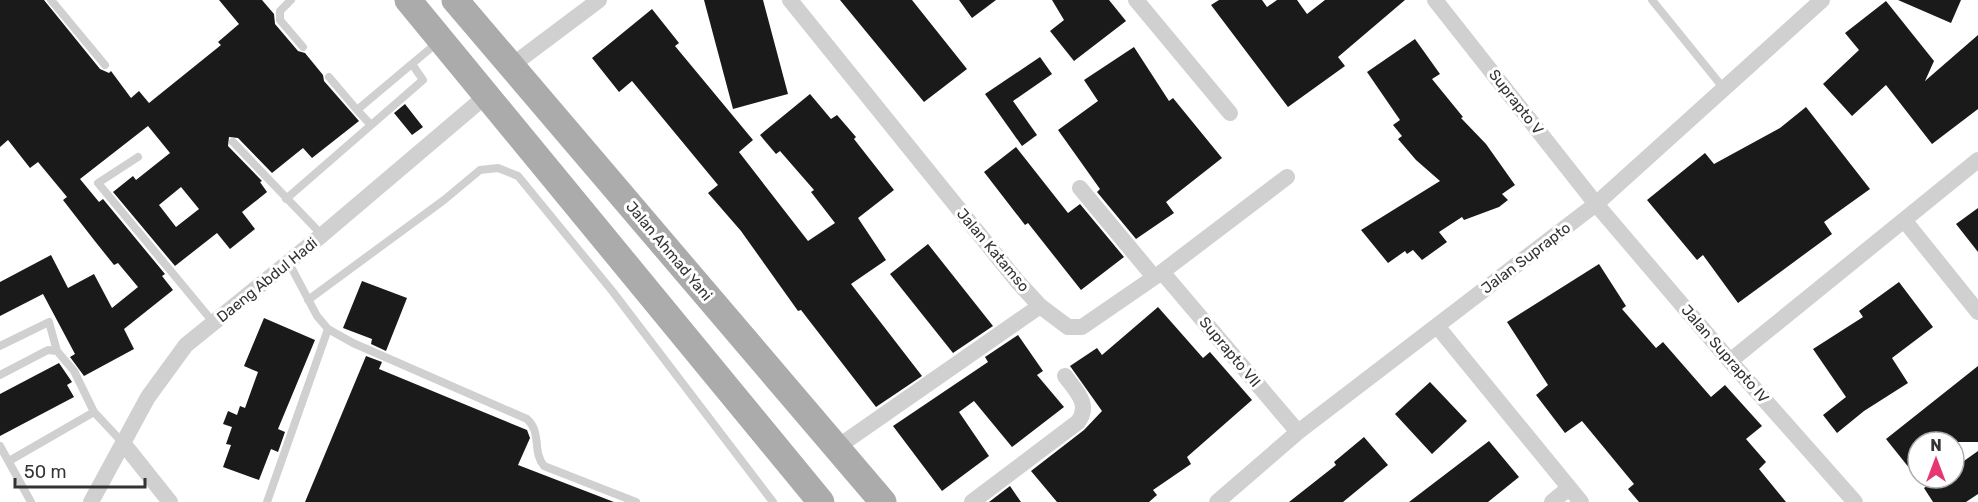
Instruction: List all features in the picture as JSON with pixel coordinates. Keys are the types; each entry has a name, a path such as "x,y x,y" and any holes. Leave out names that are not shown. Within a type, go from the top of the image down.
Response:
{"main road":[{"path":"408,0 687,342 821,502"},
{"name":"Jalan Ahmad Yani","path":"455,0 883,502"},
{"path":"687,342 723,315"}],"street":[{"path":"511,66 599,0"},
{"name":"Jalan Katamso","path":"790,0 1017,281 1040,306 836,448"},
{"path":"1136,0 1230,113"},
{"name":"Suprapto V","path":"1435,0 1596,204"},
{"name":"Jalan Suprapto","path":"1217,502 1298,432 1596,204 1725,90 1822,0"},
{"name":"Daeng Abdul Hadi","path":"91,502 141,407 172,361 186,345 322,235 487,95"},
{"path":"1730,361 1978,160"},
{"path":"1040,306 1068,327 1078,328 1158,274 1287,177"},
{"name":"Suprapto VII","path":"1080,188 1298,432"},
{"name":"Jalan Suprapto IV","path":"1596,204 1730,361 1855,502"},
{"path":"1904,220 1978,312"},
{"path":"1437,326 1581,502"},
{"path":"972,502 1078,422 1084,411 1083,402 1065,376"},
{"path":"123,443 170,502"},
{"path":"1552,502 1569,488"}],"lane":[{"path":"51,0 105,65"},
{"path":"291,0 280,11 280,20 303,47"},
{"path":"1652,0 1725,90"},
{"path":"357,110 441,40"},
{"path":"285,199 423,80 412,64"},
{"path":"329,77 371,125"},
{"path":"233,142 285,199 322,235"},
{"path":"138,157 98,183 213,322"},
{"path":"308,300 444,200 480,170 498,168 509,171 518,176 613,292 774,502"},
{"path":"289,262 308,300 328,329 353,343 527,419 536,434 537,454 544,466 636,502"},
{"path":"0,346 49,322 57,351 74,371 94,412 123,443"},
{"path":"267,502 328,329"},
{"path":"0,375 48,350 57,351"},
{"path":"9,462 94,412"},
{"path":"0,446 31,502"}],"building":[{"path":"0,0 44,0 100,69 109,73 111,71 131,98 139,91 149,103 221,45 218,42 239,24 219,0 262,0 274,14 275,24 298,51 305,53 323,75 324,81 359,121 312,158 303,148 272,173 238,138 229,137 228,146 262,181 260,182 267,192 242,212 255,229 230,249 217,233 175,266 113,192 133,176 136,180 170,153 148,126 80,179 99,202 103,199 165,274 162,276 173,290 124,329 134,349 84,376 70,357 75,354 43,294 0,316 0,282 51,255 68,288 94,274 112,308 138,287 118,263 114,265 94,240 63,200 67,197 38,162 30,168 8,140 0,147","holes":["181,187 199,209 176,227 159,205"]},
{"path":"704,0 763,0 788,94 733,109"},
{"path":"840,0 912,0 967,69 924,102"},
{"path":"959,0 996,0 972,18"},
{"path":"1052,0 1109,0 1126,21 1074,61 1050,31 1064,20"},
{"path":"1219,0 1262,0 1267,7 1277,0 1297,0 1307,14 1325,0 1405,0 1338,57 1345,66 1288,107 1211,5"},
{"path":"1898,0 1961,0 1951,23"},
{"path":"1886,1 1934,61 1925,81 1978,35 1978,109 1932,144 1886,85 1852,116 1823,84 1859,50 1845,33"},
{"path":"652,9 679,43 675,46 753,140 739,152 808,241 835,223 811,192 814,190 780,151 776,154 760,135 810,94 831,119 837,115 856,137 854,139 894,190 858,218 886,260 851,284 922,376 876,407 801,310 798,311 741,231 708,193 718,185 632,81 619,92 592,58"},
{"path":"1415,39 1440,74 1432,79 1463,117 1461,118 1486,144 1515,185 1502,194 1508,200 1499,207 1464,220 1462,217 1439,232 1447,242 1422,260 1413,250 1407,254 1405,251 1388,263 1361,230 1440,181 1416,160 1398,139 1402,136 1393,125 1400,120 1367,72"},
{"path":"1134,47 1169,101 1173,98 1222,158 1166,202 1174,213 1136,239 1097,192 1100,189 1058,130 1098,101 1084,80"},
{"path":"1040,57 1052,74 1013,101 1037,135 1022,146 985,94"},
{"path":"405,104 423,127 412,135 394,113"},
{"path":"1806,107 1870,189 1824,222 1832,234 1738,303 1703,255 1697,260 1647,200 1705,153 1714,164 1780,128"},
{"path":"1016,147 1068,213 1080,204 1124,257 1081,290 1028,223 1025,225 984,172"},
{"path":"1978,208 1978,252 1956,224"},
{"path":"928,244 993,326 953,353 890,274"},
{"path":"1599,264 1626,306 1622,309 1656,348 1663,342 1711,397 1725,385 1762,426 1746,439 1766,462 1759,469 1786,502 1639,502 1628,489 1634,484 1582,421 1565,433 1536,395 1548,385 1507,322"},
{"path":"362,281 407,298 386,351 371,344 372,339 343,328"},
{"path":"1899,282 1933,327 1892,358 1908,383 1864,411 1837,433 1823,415 1846,397 1813,349 1863,317 1859,311"},
{"path":"1158,307 1203,358 1210,352 1252,400 1187,457 1191,464 1153,490 1157,495 1149,502 1057,502 1031,471 1084,430 1102,411 1070,366 1097,348 1102,355"},
{"path":"264,318 315,340 278,429 285,432 278,452 271,449 259,480 223,467 231,445 226,444 232,427 223,424 228,411 237,415 240,406 245,408 258,372 244,366"},
{"path":"1018,335 1043,371 1037,375 1064,407 1012,447 974,401 959,412 989,456 942,491 893,426 988,362 985,357"},
{"path":"366,356 382,362 379,369 527,430 530,438 518,465 614,502 305,502"},
{"path":"59,363 72,382 67,385 74,397 0,436 0,394"},
{"path":"1978,366 1978,442 1966,442 1966,430 1906,430 1906,464 1886,439"},
{"path":"1430,382 1467,421 1432,454 1395,414"},
{"path":"1364,437 1388,465 1343,502 1289,502 1336,465 1334,462"},
{"path":"1489,441 1519,477 1488,502 1409,502"},
{"path":"1978,451 1978,494 1966,502 1933,502 1925,490 1966,490 1966,460"},
{"path":"1010,486 1021,502 989,502"}]}
